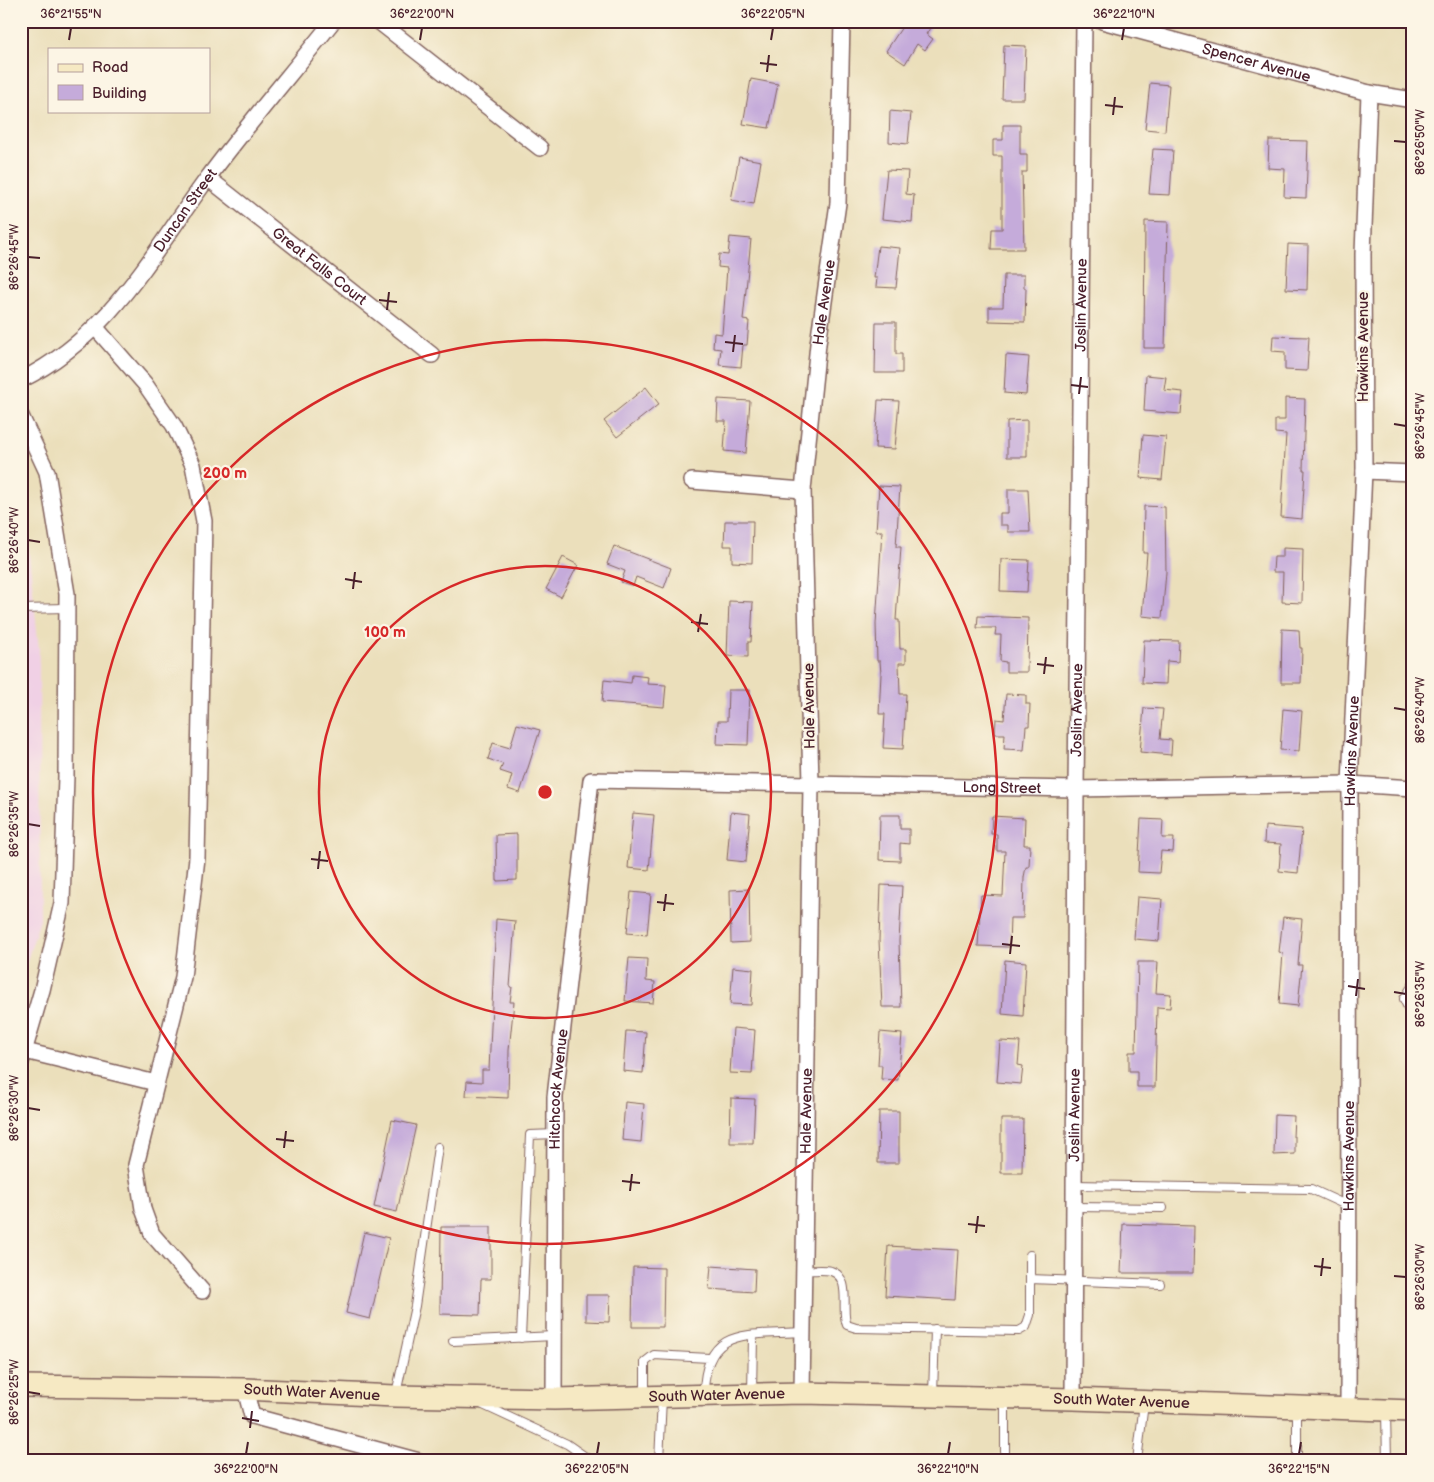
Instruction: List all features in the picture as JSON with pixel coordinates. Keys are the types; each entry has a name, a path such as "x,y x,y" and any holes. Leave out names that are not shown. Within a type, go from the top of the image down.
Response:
{"main road":[{"name":"South Water Avenue","path":"21,1386 245,1389 395,1396 554,1399 802,1393 1073,1399 1413,1411"}],"street":[{"name":"Duncan Street","path":"21,380 49,366 96,328 125,296 208,178 333,21"},
{"path":"378,21 540,148"},
{"name":"Hale Avenue","path":"802,1393 811,783 803,490 818,344 838,203 842,21"},
{"name":"Joslin Avenue","path":"1073,1399 1076,790 1084,21"},
{"name":"Spencer Avenue","path":"1102,21 1369,93 1413,100"},
{"name":"Hawkins Avenue","path":"1348,1410 1350,784 1364,471 1362,254 1369,93"},
{"name":"Great Falls Court","path":"208,178 432,355"},
{"path":"96,328 145,384 174,426 193,465 204,521 197,858 183,977 136,1165 143,1209 152,1234 202,1291"},
{"path":"21,416 47,472 67,594 66,776 62,903 42,990 22,1054 156,1083"},
{"path":"1364,471 1413,473"},
{"path":"692,480 803,490"},
{"name":"Long Street","path":"591,780 811,783 1076,790 1350,784 1413,788"},
{"name":"Hitchcock Avenue","path":"554,1399 555,1097 591,780"},
{"path":"245,1389 252,1416 420,1461"}],"lane":[{"path":"21,609 67,608"},
{"path":"1413,985 1404,999 1413,1018"},
{"path":"521,1338 530,1135 555,1134"},
{"path":"395,1396 415,1306 438,1147"},
{"path":"1074,1184 1311,1189 1348,1206"},
{"path":"1074,1207 1163,1208"},
{"path":"803,1270 832,1272 838,1276 844,1286 844,1319 847,1325 856,1328 1019,1331 1026,1327 1030,1315 1030,1255"},
{"path":"1030,1279 1074,1279 1160,1284"},
{"path":"933,1396 935,1330"},
{"path":"704,1395 704,1376 709,1358 720,1344 733,1338 803,1332"},
{"path":"454,1342 554,1336"},
{"path":"752,1394 753,1336"},
{"path":"659,1461 653,1396 645,1362 654,1355 709,1358"},
{"path":"465,1397 568,1444 590,1460 598,1461"},
{"path":"1005,1397 1005,1461"},
{"path":"1137,1461 1144,1403"},
{"path":"1296,1461 1297,1408"},
{"path":"1386,1410 1387,1461"}],"shaded area":[{"path":"21,478 39,649 40,920 21,979"}],"building":[{"path":"906,21 935,21 926,34 933,39 925,50 917,44 905,64 886,51"},
{"path":"1004,45 1026,46 1024,99 1002,99"},
{"path":"751,79 778,84 769,128 743,124"},
{"path":"1150,83 1169,85 1165,131 1145,129"},
{"path":"890,111 911,113 908,144 889,142"},
{"path":"1003,125 1020,125 1020,154 1027,154 1027,172 1022,172 1024,249 991,249 992,229 1002,229 1002,156 993,156 993,140 1003,140"},
{"path":"1269,140 1308,141 1306,198 1284,197 1285,169 1268,168"},
{"path":"1153,149 1173,150 1170,195 1149,194"},
{"path":"739,157 761,161 754,204 731,200"},
{"path":"887,170 908,171 906,194 914,195 912,222 882,219"},
{"path":"1145,221 1168,222 1165,348 1144,348"},
{"path":"730,237 751,239 743,320 749,321 747,345 743,345 741,367 719,365 721,349 713,348 714,333 722,334 727,268 718,267 719,254 728,255"},
{"path":"1288,244 1308,245 1307,290 1286,289"},
{"path":"878,246 900,248 896,288 876,287 877,278 874,278"},
{"path":"1004,275 1024,275 1024,288 1026,288 1025,322 989,321 989,307 1003,307"},
{"path":"876,322 896,322 896,354 902,354 902,373 875,373"},
{"path":"1273,336 1309,337 1307,371 1285,370 1285,352 1272,351"},
{"path":"1006,355 1029,357 1026,395 1004,393"},
{"path":"1146,375 1166,377 1164,390 1183,392 1181,414 1144,411"},
{"path":"646,387 659,404 617,437 604,421"},
{"path":"1285,398 1305,399 1303,470 1305,470 1302,519 1281,517 1286,434 1275,433 1275,420 1285,420"},
{"path":"718,399 750,401 746,453 724,451 726,421 717,421"},
{"path":"878,400 899,401 895,449 875,448"},
{"path":"1027,420 1027,457 1007,457 1007,421"},
{"path":"1143,435 1166,437 1162,480 1140,478"},
{"path":"879,486 900,487 896,547 901,547 896,620 899,620 900,649 906,649 906,663 899,663 900,694 906,694 903,749 883,748 885,714 879,714 881,674 880,661 877,661 876,624 882,531 876,531"},
{"path":"1008,489 1028,489 1030,532 1008,532 1008,525 1000,525 1000,513 1008,513"},
{"path":"1144,506 1165,507 1166,572 1162,618 1142,616 1147,553 1143,553"},
{"path":"725,521 753,521 752,563 732,562 732,546 724,546"},
{"path":"614,546 671,568 664,588 636,577 633,586 621,582 625,571 607,564"},
{"path":"1283,548 1303,549 1302,603 1282,602 1283,572 1273,572 1274,557 1283,557"},
{"path":"563,557 578,565 561,597 546,589"},
{"path":"1001,559 1029,560 1027,592 1000,591"},
{"path":"729,601 753,602 751,642 748,642 748,657 727,656"},
{"path":"978,616 1028,618 1027,672 1006,672 1006,662 1000,661 1001,635 995,635 996,628 977,628"},
{"path":"1282,629 1299,630 1300,648 1302,648 1301,683 1281,683"},
{"path":"1144,640 1179,641 1178,662 1167,661 1166,684 1142,683"},
{"path":"632,675 648,677 647,684 666,685 664,707 602,702 604,680 631,683"},
{"path":"728,690 750,690 748,745 717,744 718,721 727,721"},
{"path":"1006,694 1026,695 1026,704 1030,704 1029,726 1026,726 1024,750 1004,749 1005,734 995,734 996,719 1004,720"},
{"path":"1144,708 1163,709 1160,739 1172,740 1171,755 1140,752"},
{"path":"1283,709 1302,711 1299,751 1280,750"},
{"path":"517,724 540,730 520,793 508,789 512,775 500,771 503,764 488,759 493,743 510,748"},
{"path":"731,812 750,814 746,862 727,860"},
{"path":"633,813 654,815 649,870 628,868"},
{"path":"880,815 900,815 900,829 909,829 909,844 900,843 900,861 879,860"},
{"path":"992,816 1025,818 1024,845 1030,845 1029,867 1026,867 1024,877 1023,918 1010,918 1009,947 978,946 981,895 1003,896 1005,851 997,851 997,834 991,834"},
{"path":"1141,819 1163,820 1162,838 1174,838 1173,852 1161,851 1159,873 1138,872"},
{"path":"1265,826 1302,829 1298,873 1279,871 1281,844 1264,843"},
{"path":"517,834 517,880 497,881 496,835"},
{"path":"881,885 902,886 899,941 901,1007 882,1007 879,940"},
{"path":"749,889 750,942 731,943 730,890"},
{"path":"631,892 651,894 647,935 627,933"},
{"path":"1137,897 1162,899 1159,941 1134,939"},
{"path":"1283,917 1302,919 1298,965 1302,965 1298,1006 1279,1004 1283,953 1279,952"},
{"path":"496,919 515,921 510,987 512,987 510,1002 514,1002 509,1050 508,1098 466,1096 467,1081 482,1082 482,1070 489,1070"},
{"path":"629,958 647,959 646,981 655,982 653,1003 625,1001"},
{"path":"1005,960 1026,962 1023,1016 1002,1014"},
{"path":"1138,962 1158,962 1156,993 1171,994 1170,1008 1157,1007 1155,1087 1137,1087 1137,1071 1129,1071 1129,1052 1136,1052"},
{"path":"733,967 753,969 751,1005 730,1004"},
{"path":"733,1028 755,1030 752,1074 730,1073"},
{"path":"626,1031 646,1032 643,1073 623,1071"},
{"path":"880,1032 902,1034 898,1080 881,1079 882,1065 878,1065"},
{"path":"1000,1041 1020,1042 1018,1065 1023,1066 1021,1084 997,1082"},
{"path":"731,1098 755,1099 753,1143 730,1143"},
{"path":"625,1102 644,1104 641,1142 622,1140"},
{"path":"879,1111 899,1111 899,1163 878,1163"},
{"path":"1275,1115 1294,1116 1293,1137 1295,1137 1295,1154 1274,1155"},
{"path":"1001,1119 1023,1119 1022,1173 1001,1173"},
{"path":"392,1120 416,1125 397,1212 374,1207"},
{"path":"1123,1224 1194,1226 1193,1273 1121,1273"},
{"path":"441,1227 491,1227 491,1279 481,1279 480,1315 440,1314"},
{"path":"364,1232 389,1238 370,1319 346,1313"},
{"path":"888,1246 958,1250 955,1300 885,1296"},
{"path":"711,1266 755,1269 754,1292 709,1289"},
{"path":"633,1267 664,1268 663,1327 632,1327"},
{"path":"586,1295 610,1295 609,1322 586,1321"}]}
